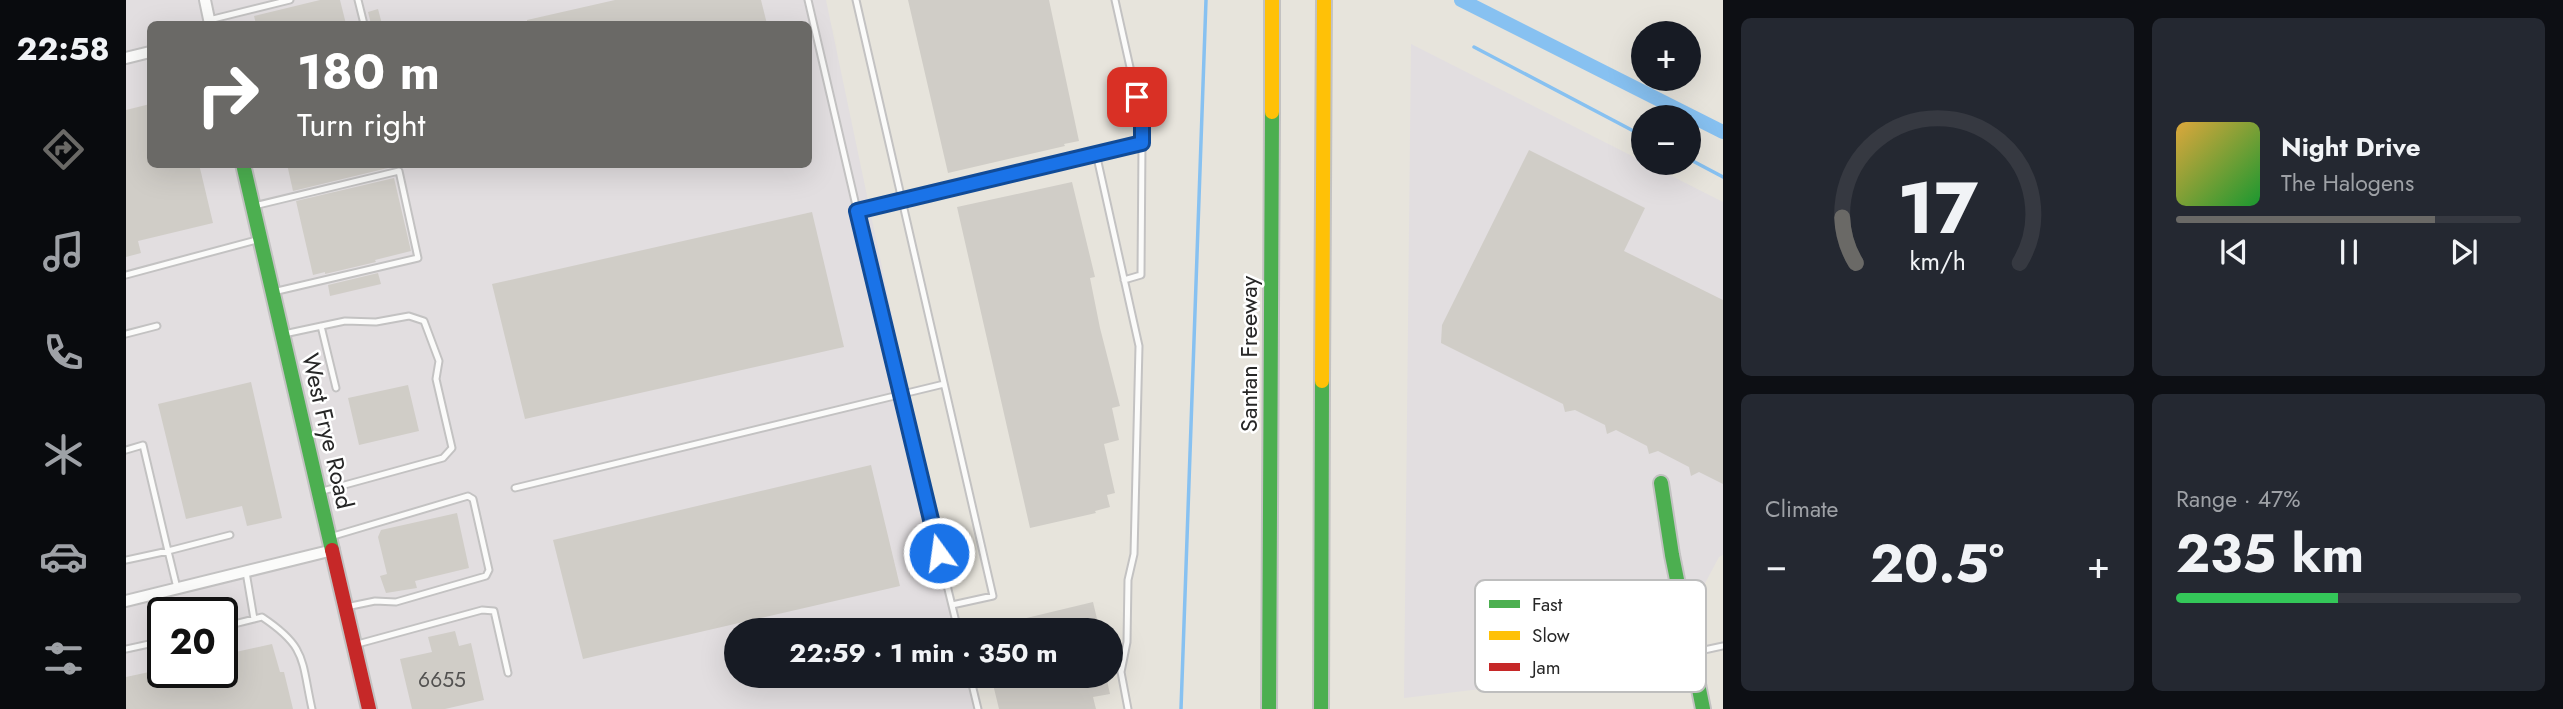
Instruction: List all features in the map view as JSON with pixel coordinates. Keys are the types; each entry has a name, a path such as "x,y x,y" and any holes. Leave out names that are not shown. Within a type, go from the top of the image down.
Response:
{"main road":[{"name":"Santan Freeway","path":"1269,709 1272,0"},
{"path":"1321,709 1324,0"},
{"name":"West Frye Road","path":"244,168 369,709"},
{"path":"1661,483 1678,580"}],"street":[{"path":"205,0 210,21"},
{"path":"126,58 147,53"},
{"path":"126,601 246,572 331,544"}],"lane":[{"path":"214,21 290,0"},
{"path":"358,0 363,21"},
{"path":"808,0 955,618"},
{"path":"856,0 993,596 952,605"},
{"path":"1115,0 1142,121 1141,275 1125,280"},
{"path":"857,211 1142,143"},
{"path":"1096,153 1139,346 1134,554 1128,580 1127,642 1121,672 1128,709"},
{"path":"253,207 399,168 418,258 273,292"},
{"path":"126,275 260,239"},
{"path":"282,334 345,321 376,323 409,316 424,321 439,361 436,379 453,448 443,458 319,492"},
{"path":"126,334 157,326"},
{"path":"321,326 336,388"},
{"path":"516,488 944,384"},
{"path":"126,450 143,445 178,589"},
{"path":"331,544 468,496 473,499 489,570 486,576 396,602 375,601 346,607"},
{"path":"126,560 230,535"},
{"path":"246,572 254,619"},
{"path":"354,645 482,610 494,611 508,673"},
{"path":"238,623 262,617 285,633 298,649 312,709"},
{"path":"126,649 147,644"},
{"path":"973,688 978,709"}],"shaded area":[{"path":"126,0 826,0 955,618 724,618 724,688 970,688 974,709 126,709"},
{"path":"1411,44 1631,155 1631,175 1670,175 1723,202 1723,555 1719,557 1706,581 1475,580 1475,690 1404,698"}],"building":[{"path":"320,0 340,0 345,21 255,21 254,16"},
{"path":"615,0 761,0 766,21 527,21"},
{"path":"908,0 1049,0 1079,141 948,173"},
{"path":"378,9 381,21 370,21 368,12"},
{"path":"147,105 147,168 200,168 213,223 138,241 141,253 126,257 126,110"},
{"path":"1529,150 1645,208 1624,251 1723,300 1723,484 1699,472 1691,476 1689,467 1658,451 1649,454 1647,446 1616,430 1607,434 1605,425 1575,410 1565,412 1563,404 1441,343 1442,325"},
{"path":"288,168 388,168 293,191"},
{"path":"394,178 411,251 375,260 376,262 313,275 296,201"},
{"path":"1072,182 1095,277 1090,278 1100,328 1120,406 1112,408 1119,440 1104,444 1115,493 1107,495 1110,507 1095,511 1096,513 1030,528 957,207"},
{"path":"812,212 844,347 525,419 492,284"},
{"path":"378,273 381,284 330,296 328,285"},
{"path":"251,382 282,518 247,526 242,506 186,519 158,404"},
{"path":"408,385 419,431 359,445 348,398"},
{"path":"871,465 900,586 761,618 724,618 724,627 583,659 553,540"},
{"path":"457,513 469,568 415,581 417,588 386,593 380,576 387,574 378,537 381,530"},
{"path":"1093,602 1097,618 1026,618"},
{"path":"455,631 459,646 471,643 484,700 445,709 412,709 400,659 432,652 428,637"},
{"path":"272,644 280,672 284,672 293,709 126,709 126,677 147,672 147,688 238,688 238,651"},
{"path":"994,688 1109,688 1110,694 1093,697 1096,709 999,709"}],"waterway":[{"path":"1181,709 1206,0"},
{"path":"1461,0 1723,132"},
{"path":"1474,47 1631,130"},
{"path":"1701,165 1723,177"}],"traffic: fast":[{"path":"1269,709 1272,112"},
{"path":"244,168 332,550"},
{"path":"1321,709 1322,381"},
{"path":"1661,483 1677,580"},
{"path":"1700,692 1703,709"}],"traffic: slow":[{"path":"1272,0 1272,112"},
{"path":"1322,381 1324,0"}],"traffic: jam":[{"path":"332,550 369,709"}],"route":[{"path":"939,553 857,211 1142,143 1142,121 1137,97"}]}
